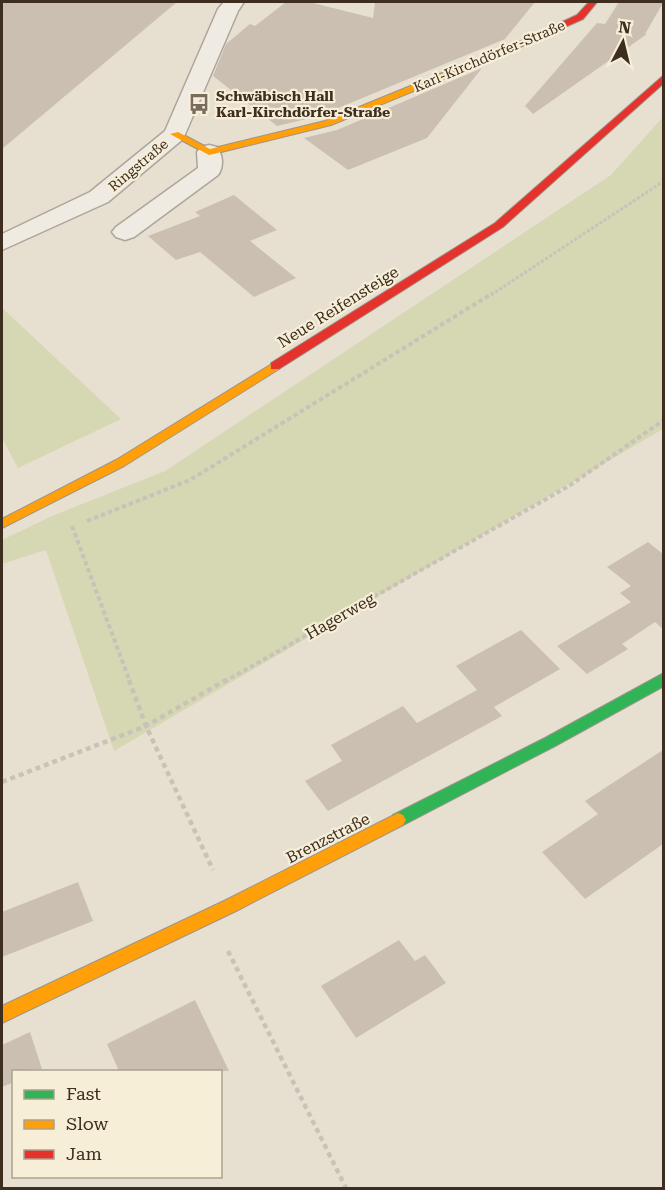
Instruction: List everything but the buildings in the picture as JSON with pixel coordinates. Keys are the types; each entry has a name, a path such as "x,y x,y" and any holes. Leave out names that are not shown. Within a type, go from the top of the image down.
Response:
{"street":[{"name":"Ringstraße","path":"2,243 99,197 174,135 228,9 234,2"},
{"name":"Karl-Kirchdörfer-Straße","path":"209,152 328,123 457,71 580,17 593,2"},
{"name":"Neue Reifensteige","path":"2,524 120,463 499,225 663,78"},
{"path":"125,232 210,170 209,152 174,135"},
{"name":"Brenzstraße","path":"2,1015 230,906 550,742 663,679"}],"path":[{"path":"230,906 146,726 72,526 190,480 525,274 663,181"},
{"name":"Hagerweg","path":"2,782 146,726 569,486 663,420"},
{"path":"228,950 346,1188"}],"green space":[{"path":"663,117 663,429 114,751 46,550 2,564 2,540 52,516 165,471 611,175"},
{"path":"2,308 121,419 18,468 2,438"}],"traffic: fast":[{"path":"398,820 550,742 664,679"}],"traffic: slow":[{"path":"175,134 209,152 328,123 508,49"},
{"path":"2,524 120,463 275,366"},
{"path":"2,1015 230,906 398,820"}],"traffic: jam":[{"path":"508,49 580,17 593,2"},
{"path":"275,366 499,225 664,78"}],"place":[{"name":"Schwäbisch Hall Karl-Kirchdörfer-Straße","path":"199,104"}]}
